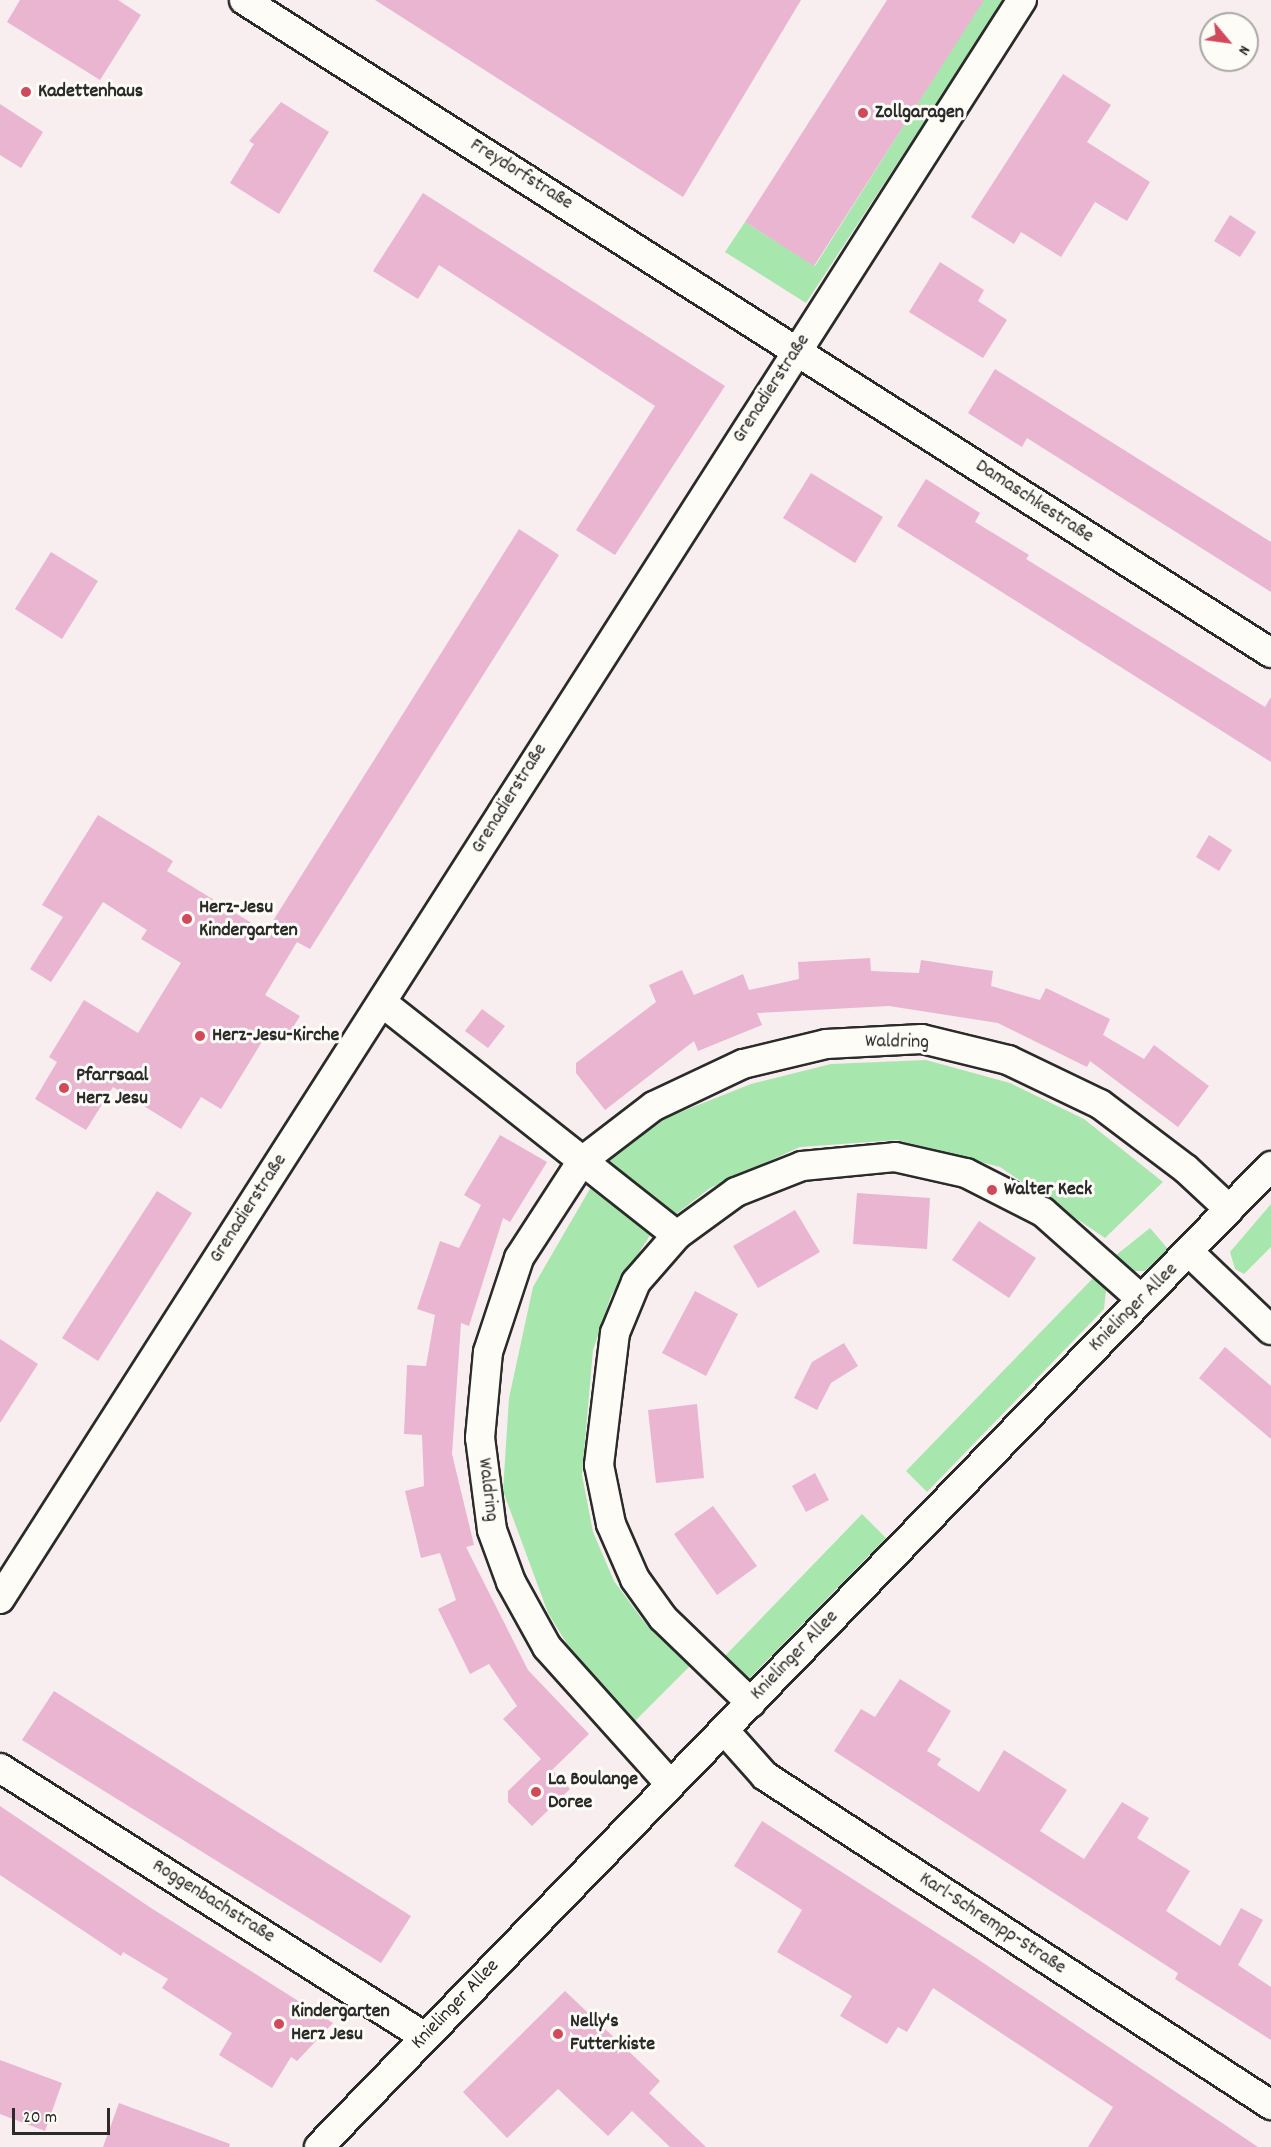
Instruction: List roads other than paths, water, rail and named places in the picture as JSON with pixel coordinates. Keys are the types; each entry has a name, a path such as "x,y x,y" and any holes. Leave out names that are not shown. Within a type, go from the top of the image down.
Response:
{"street":[{"name":"Freydorfstraße","path":"244,0 798,351"},
{"name":"Grenadierstraße","path":"0,1599 384,1004 590,670 798,351 1022,0"},
{"name":"Damaschkestraße","path":"798,351 1271,653"},
{"path":"384,1004 677,1235"},
{"name":"Waldring","path":"670,1784 547,1647 511,1582 492,1530 480,1438 488,1352 519,1258 582,1161 654,1106 743,1064 826,1044 922,1040 1008,1060 1100,1104 1186,1169 1229,1209"},
{"path":"751,1703 663,1618 635,1579 610,1524 599,1465 615,1333 636,1282 677,1235 736,1192 802,1166 895,1157 966,1173 1043,1212 1141,1299"},
{"name":"Knielinger Allee","path":"319,2147 1271,1166"},
{"path":"1189,1252 1271,1330"},
{"name":"Karl-Schrempp-Straße","path":"724,1730 765,1776 1271,2105"},
{"name":"Roggenbachstraße","path":"0,1768 425,2037"}],"place":[{"name":"Kadettenhaus","path":"26,92"},
{"name":"Zollgaragen","path":"863,113"},
{"name":"Herz-Jesu Kindergarten","path":"187,919"},
{"name":"Herz-Jesu-Kirche","path":"200,1036"},
{"name":"Pfarrsaal Herz Jesu","path":"64,1088"},
{"name":"Walter Keck","path":"992,1190"},
{"name":"La Boulange Doree","path":"536,1792"},
{"name":"Kindergarten Herz Jesu","path":"279,2024"},
{"name":"Nelly's Futterkiste","path":"558,2034"}]}
